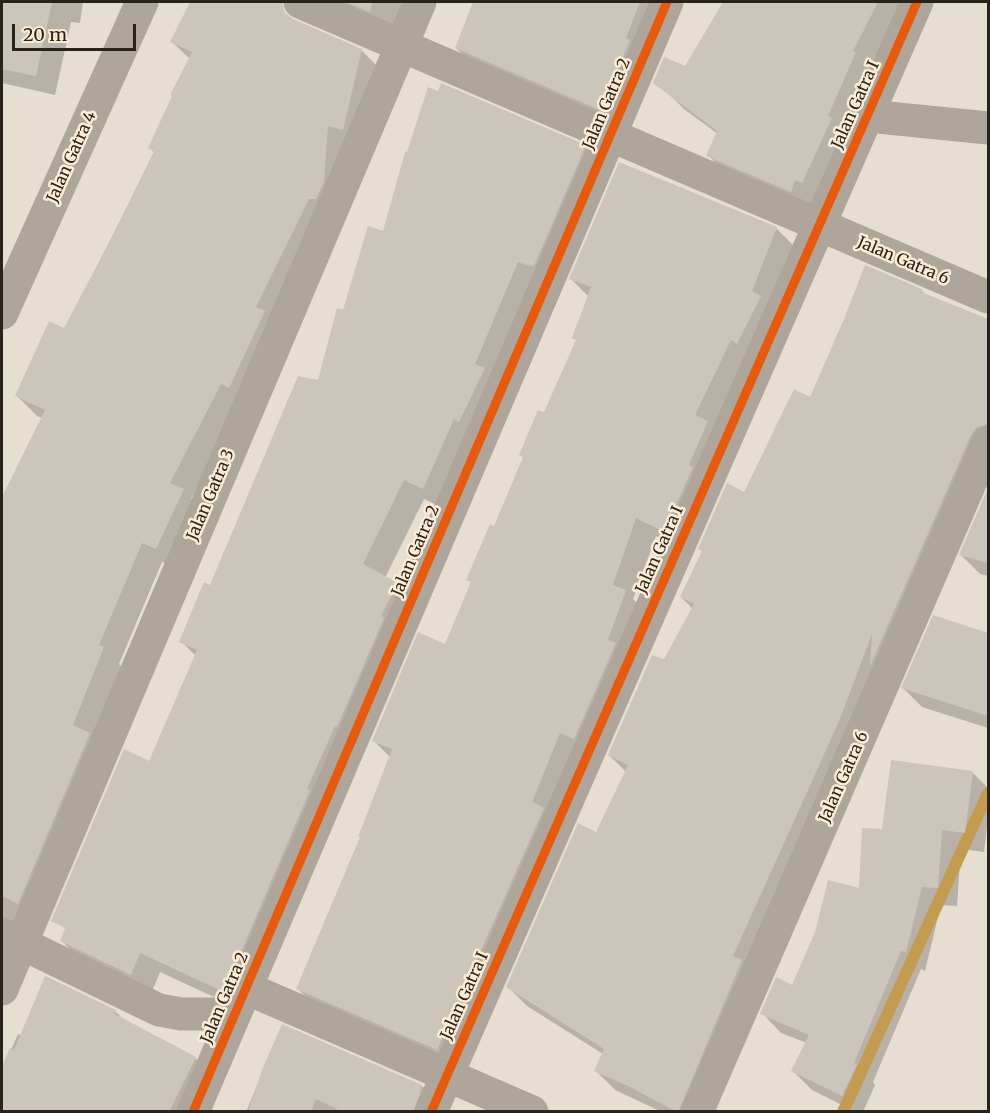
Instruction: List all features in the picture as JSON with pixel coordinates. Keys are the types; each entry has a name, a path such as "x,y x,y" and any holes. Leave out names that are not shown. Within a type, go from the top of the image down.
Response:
{"street":[{"name":"Jalan Gatra 4","path":"2,313 142,2"},
{"name":"Jalan Gatra 6","path":"300,2 988,297"},
{"name":"Jalan Gatra 3","path":"2,989 11,939 420,2"},
{"name":"Jalan Gatra 2","path":"192,1112 667,2"},
{"name":"Jalan Gatra I","path":"431,1112 917,2"},
{"path":"868,117 988,128"},
{"name":"Jalan Gatra 6","path":"697,1112 988,442"},
{"path":"11,939 159,1010 181,1014 241,1001 447,1075 532,1112"}],"building":[{"path":"2,2 52,2 36,76 2,69"},
{"path":"190,2 282,2 285,13 293,19 362,49 343,130 328,126 324,182 316,199 309,199 256,307 265,311 229,388 221,384 170,483 184,489 156,549 142,543 99,645 104,647 73,725 90,733 18,904 2,896 2,497 45,410 15,396 49,321 64,328 154,151 148,148 172,96 170,95 192,52 170,42"},
{"path":"346,2 372,2 370,12"},
{"path":"473,2 640,2 626,38 630,40 600,110 455,48"},
{"path":"723,2 878,2 853,51 856,52 828,116 832,118 802,183 795,180 791,192 706,156 717,131 653,83 664,57 685,66"},
{"path":"441,83 586,145 534,266 518,262 475,364 485,368 459,422 454,419 423,489 404,480 363,564 398,583 381,616 384,618 337,727 335,726 307,789 310,790 224,992 140,953 131,975 60,941 65,928 51,921 124,749 149,761 197,650 179,642 204,582 210,585 298,376 318,380 337,308 343,310 368,226 383,231 405,152 407,152 428,87 438,91"},
{"path":"619,162 777,227 752,291 761,296 737,344 731,340 695,415 708,421 689,465 693,467 664,532 636,518 613,585 626,590 608,640 616,643 574,739 560,733 532,802 544,808 437,1050 296,989 360,837 358,837 392,749 372,741 418,632 445,644 471,582 466,580 490,524 494,526 523,457 519,455 538,410 544,412 576,340 572,338 591,287 569,279"},
{"path":"865,265 922,289 921,292 988,319 988,424 977,427 971,435 870,666 872,634 840,719 733,956 742,960 677,1112 594,1071 604,1049 506,987 578,823 596,832 628,765 608,755 652,655 664,659 694,604 680,597 702,551 698,549 727,483 744,492 794,389 810,397"},
{"path":"988,488 988,563 959,555"},
{"path":"933,615 988,633 988,716 901,688"},
{"path":"891,760 973,771 965,833 942,830 938,888 922,887 906,952 901,951 854,1063 857,1064 842,1096 791,1071 809,1035 760,1014 776,977 792,985 815,932 828,880 859,888 862,828 882,829"},
{"path":"45,976 116,1010 115,1014 196,1057 169,1112 2,1112 2,1066 10,1048 14,1050"},
{"path":"282,1024 422,1085 413,1112 343,1112 316,1099 311,1112 248,1112 262,1070"}],"waterway":[{"path":"843,1112 988,793"}],"cycle path":[{"path":"193,1112 667,2"},
{"path":"431,1112 917,2"}]}
